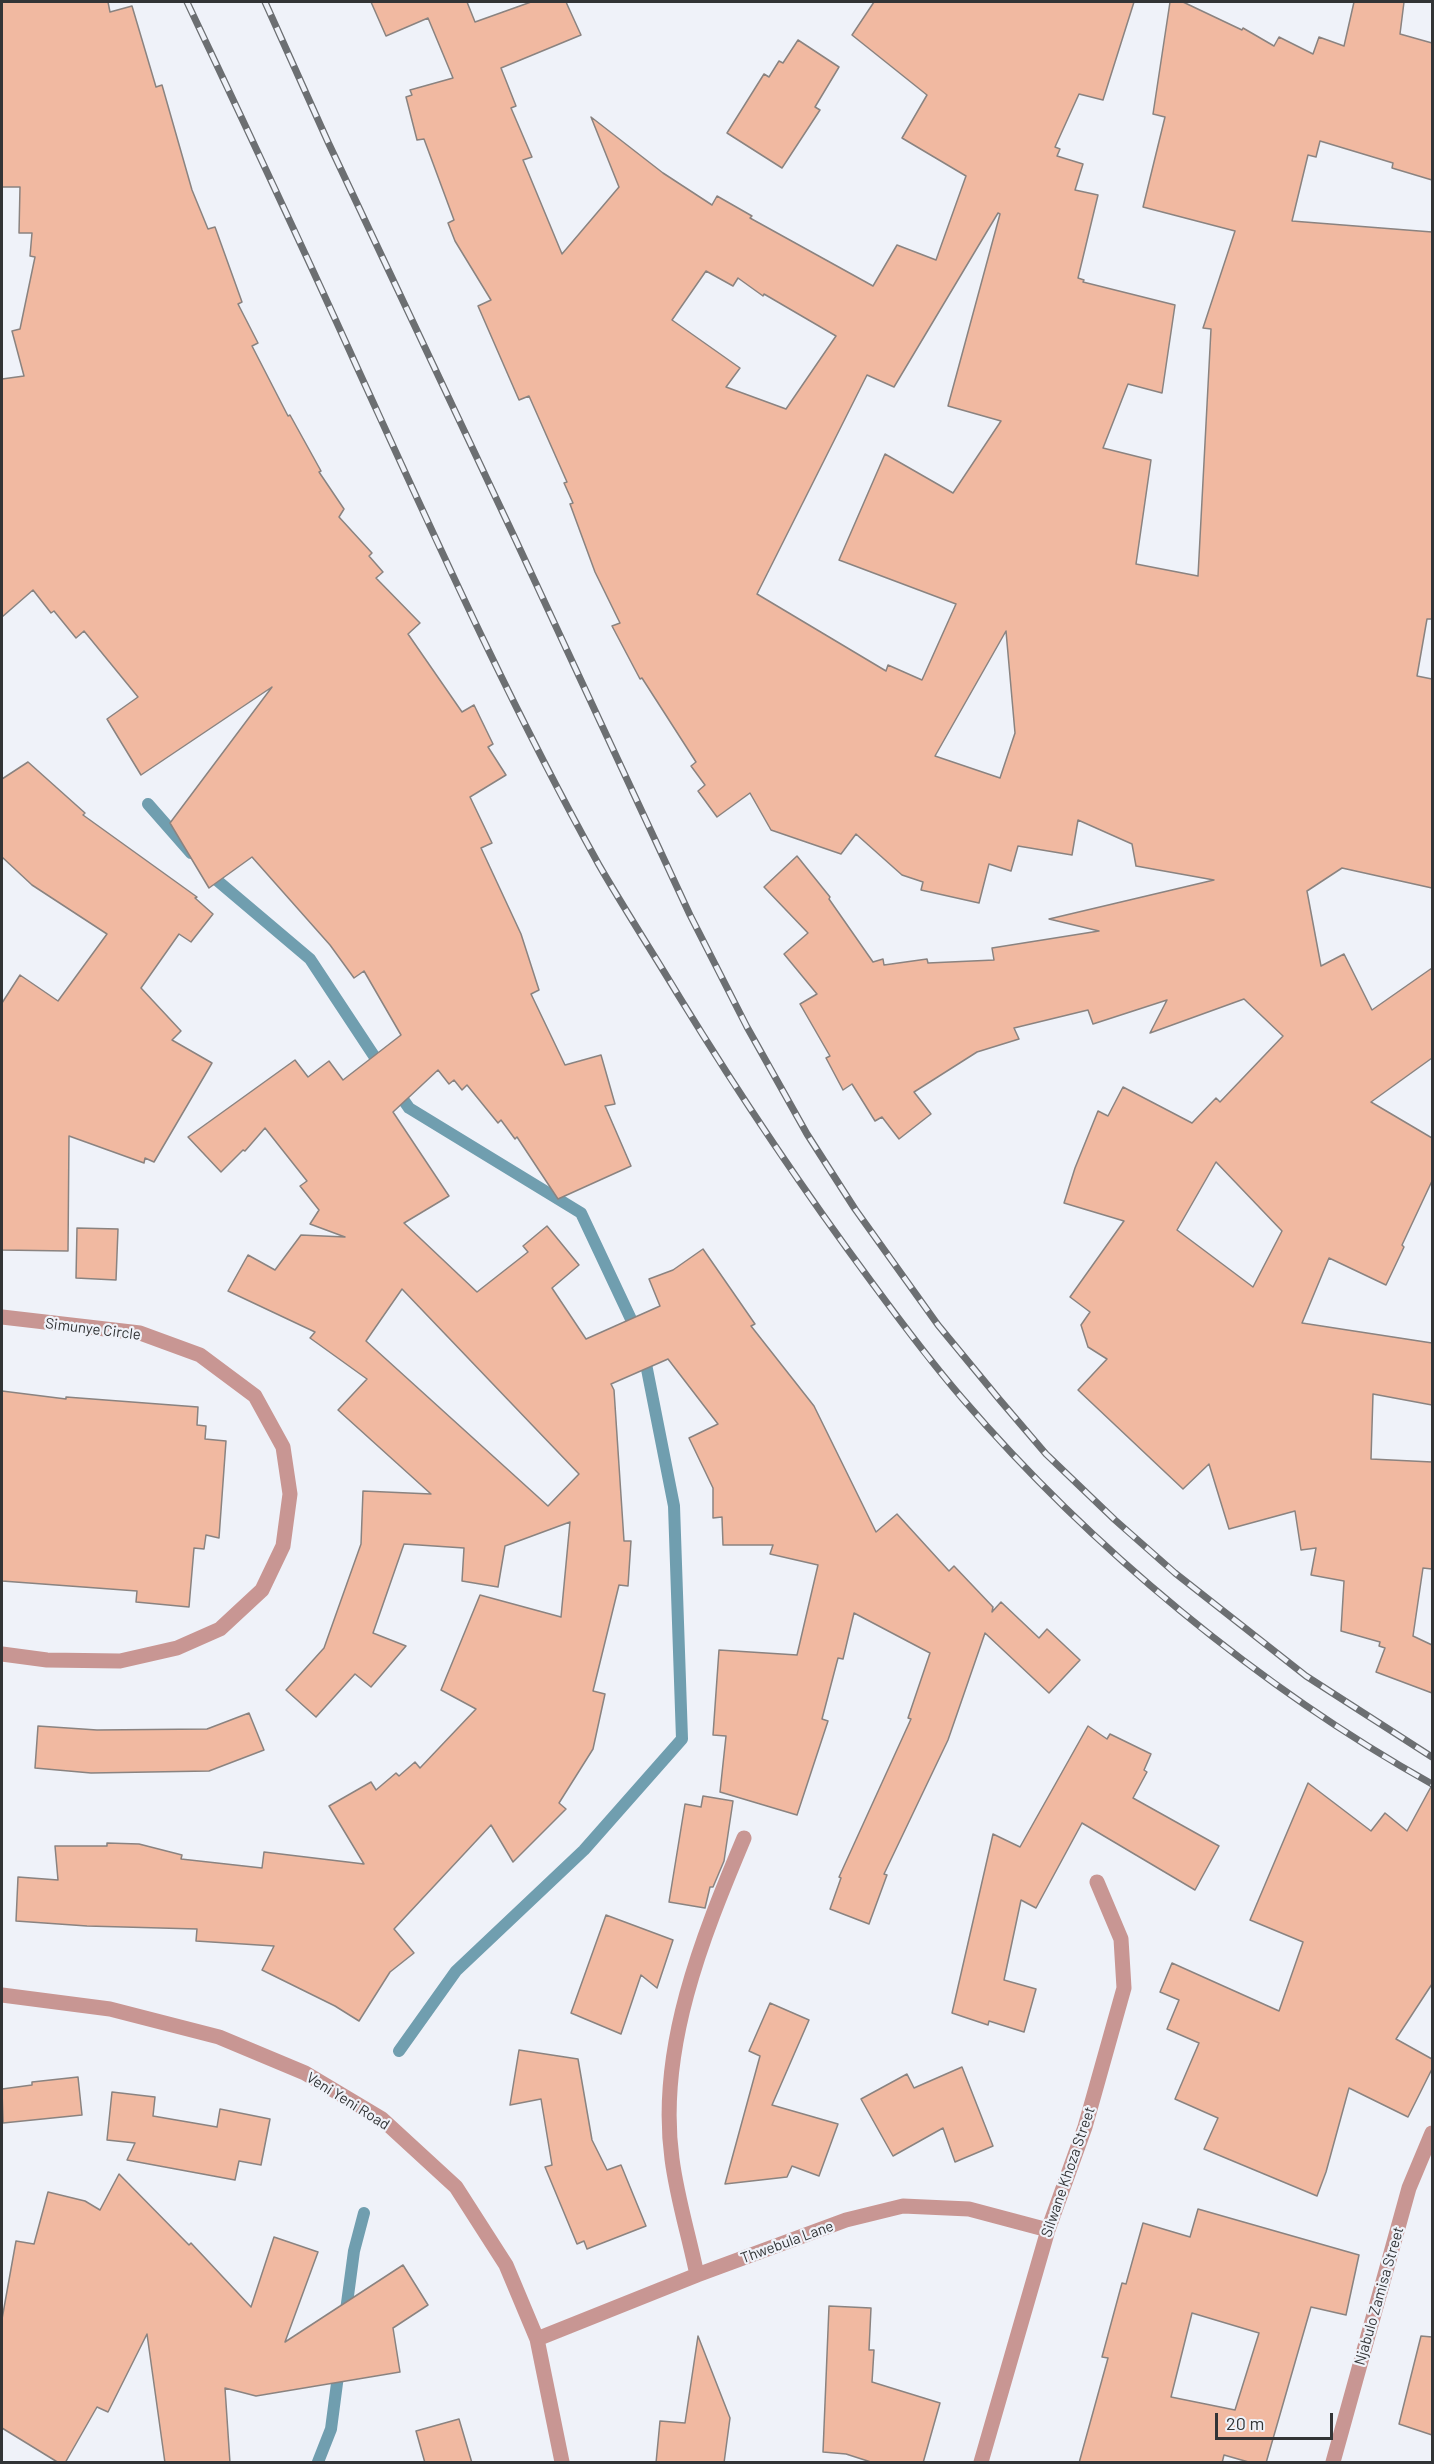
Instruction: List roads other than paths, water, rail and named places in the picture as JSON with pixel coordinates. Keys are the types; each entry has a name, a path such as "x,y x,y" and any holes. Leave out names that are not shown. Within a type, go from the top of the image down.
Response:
{"street":[{"name":"Simunye Circle","path":"2,1317 140,1333 200,1355 255,1396 283,1447 290,1494 283,1546 262,1590 220,1629 177,1648 120,1661 47,1660 2,1654"},
{"path":"698,2275 672,2159 669,2093 683,2010 709,1920 744,1838"},
{"name":"Silwane Khoza Street","path":"981,2463 1048,2230 1085,2127 1124,1988 1121,1939 1097,1882"},
{"name":"Veni Yeni Road","path":"2,1995 110,2009 219,2037 305,2073 382,2119 456,2187 506,2265 537,2339 562,2463"},
{"name":"Njabulo Zamisa Street","path":"1333,2463 1409,2188 1432,2133"},
{"name":"Thwebula Lane","path":"537,2339 698,2275 846,2220 903,2206 969,2209 1048,2230"}],"waterway":[{"path":"148,804 191,853"},
{"path":"206,871 310,959 382,1068"},
{"path":"395,1088 409,1108 581,1213 637,1332"},
{"path":"399,2051 456,1971 584,1850 682,1739 674,1506 644,1354"},
{"path":"345,2318 354,2251 364,2213"},
{"path":"318,2462 331,2429 339,2368"}],"railway":[{"path":"187,2 473,617 566,804 599,865 680,998 797,1178 847,1249 939,1370 1012,1453 1065,1508 1181,1611 1241,1659 1368,1746 1432,1784"},
{"path":"265,2 328,142 690,915 747,1027 807,1134 855,1209 938,1325 999,1399 1046,1454 1115,1520 1175,1573 1306,1676 1432,1757"}]}
